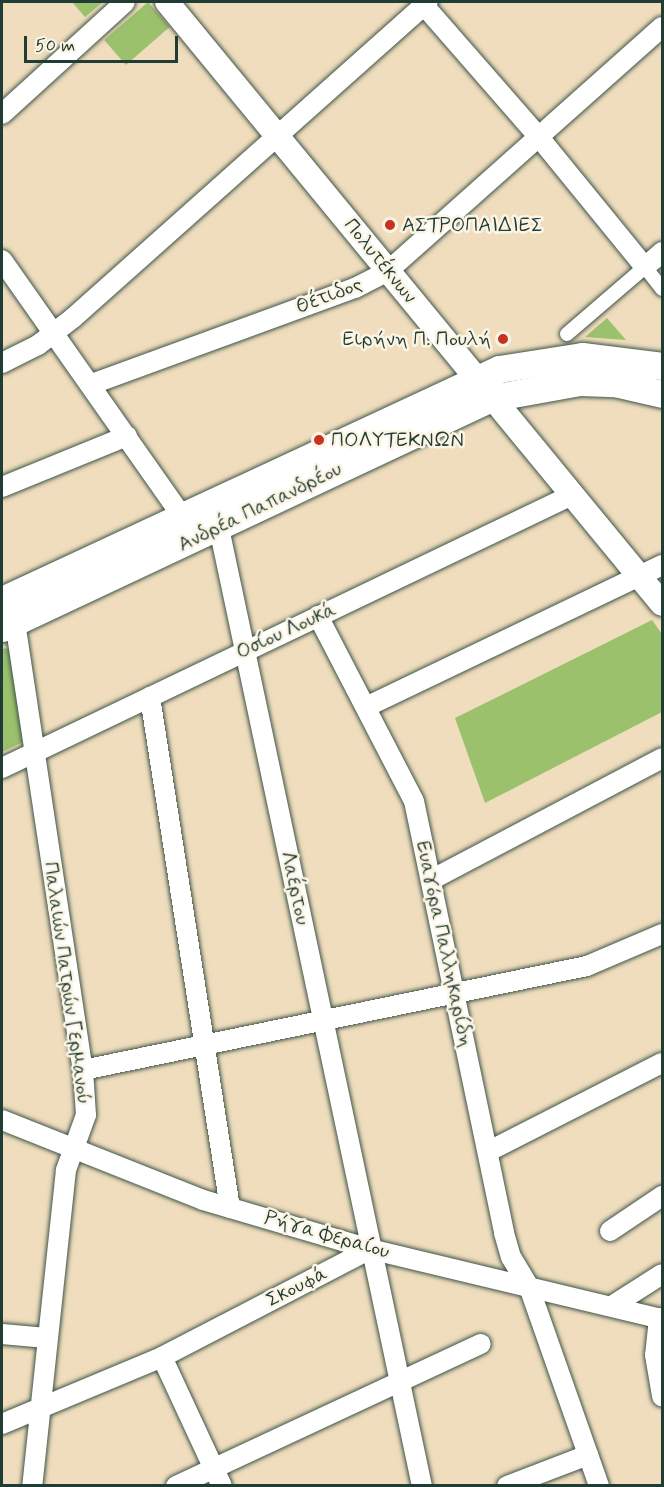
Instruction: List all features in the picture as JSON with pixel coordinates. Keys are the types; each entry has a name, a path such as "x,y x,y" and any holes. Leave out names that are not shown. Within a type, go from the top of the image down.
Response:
{"main road":[{"name":"Ανδρέα Παπανδρέου","path":"6,617 219,528 483,388 499,369 582,356 663,366"},
{"name":"Ανδρέα Παπανδρέου","path":"6,617 183,518 483,388 580,382 615,383 663,394"}],"street":[{"path":"2,114 125,2"},
{"name":"Πολυτέκνων","path":"167,2 663,604"},
{"path":"2,363 53,334 424,3 538,136 663,289"},
{"name":"Θέτιδος","path":"92,384 355,288 388,271 663,27"},
{"path":"567,334 663,252"},
{"path":"2,260 53,334 92,384 183,518"},
{"path":"2,487 127,436"},
{"name":"Οσίου Λουκά","path":"2,768 572,495"},
{"name":"Λαέρτου","path":"219,528 370,1248"},
{"path":"368,706 663,565"},
{"name":"Ευαγόρα Παλληκαρίδη","path":"318,616 368,706 414,801 506,1241 529,1287 599,1485"},
{"name":"Παλαιών Πατρών Γερμανού","path":"6,617 33,753 83,1070 86,1115 66,1170 32,1485"},
{"path":"150,697 202,1047 230,1208"},
{"path":"431,880 663,758"},
{"path":"83,1070 324,1023 587,966 663,934"},
{"path":"489,1151 663,1063"},
{"name":"Ρήγα Φεραίου","path":"2,1120 74,1150 230,1208 370,1248 661,1318"},
{"path":"610,1231 663,1196"},
{"path":"370,1248 422,1485"},
{"name":"Σκουφά","path":"2,1424 162,1357 370,1248"},
{"path":"612,1306 663,1274"},
{"path":"661,1318 655,1355 663,1396"},
{"path":"2,1334 47,1338"},
{"path":"176,1485 218,1477 398,1382 481,1344"},
{"path":"162,1357 218,1477"},
{"path":"520,1483 588,1455"}],"green space":[{"path":"72,2 103,2 85,17"},
{"path":"148,2 170,27 126,65 104,40"},
{"path":"607,318 626,340 585,337"},
{"path":"652,620 662,634 662,712 485,803 455,718"},
{"path":"5,648 10,650 23,742 2,752 2,650"}],"place":[{"name":"ΑΣΤΡΟΠΑΙΔΙΕΣ","path":"390,225"},
{"name":"Ειρήνη Π. Πουλή","path":"503,339"},
{"name":"ΠΟΛΥΤΕΚΝΩΝ","path":"319,440"}]}
